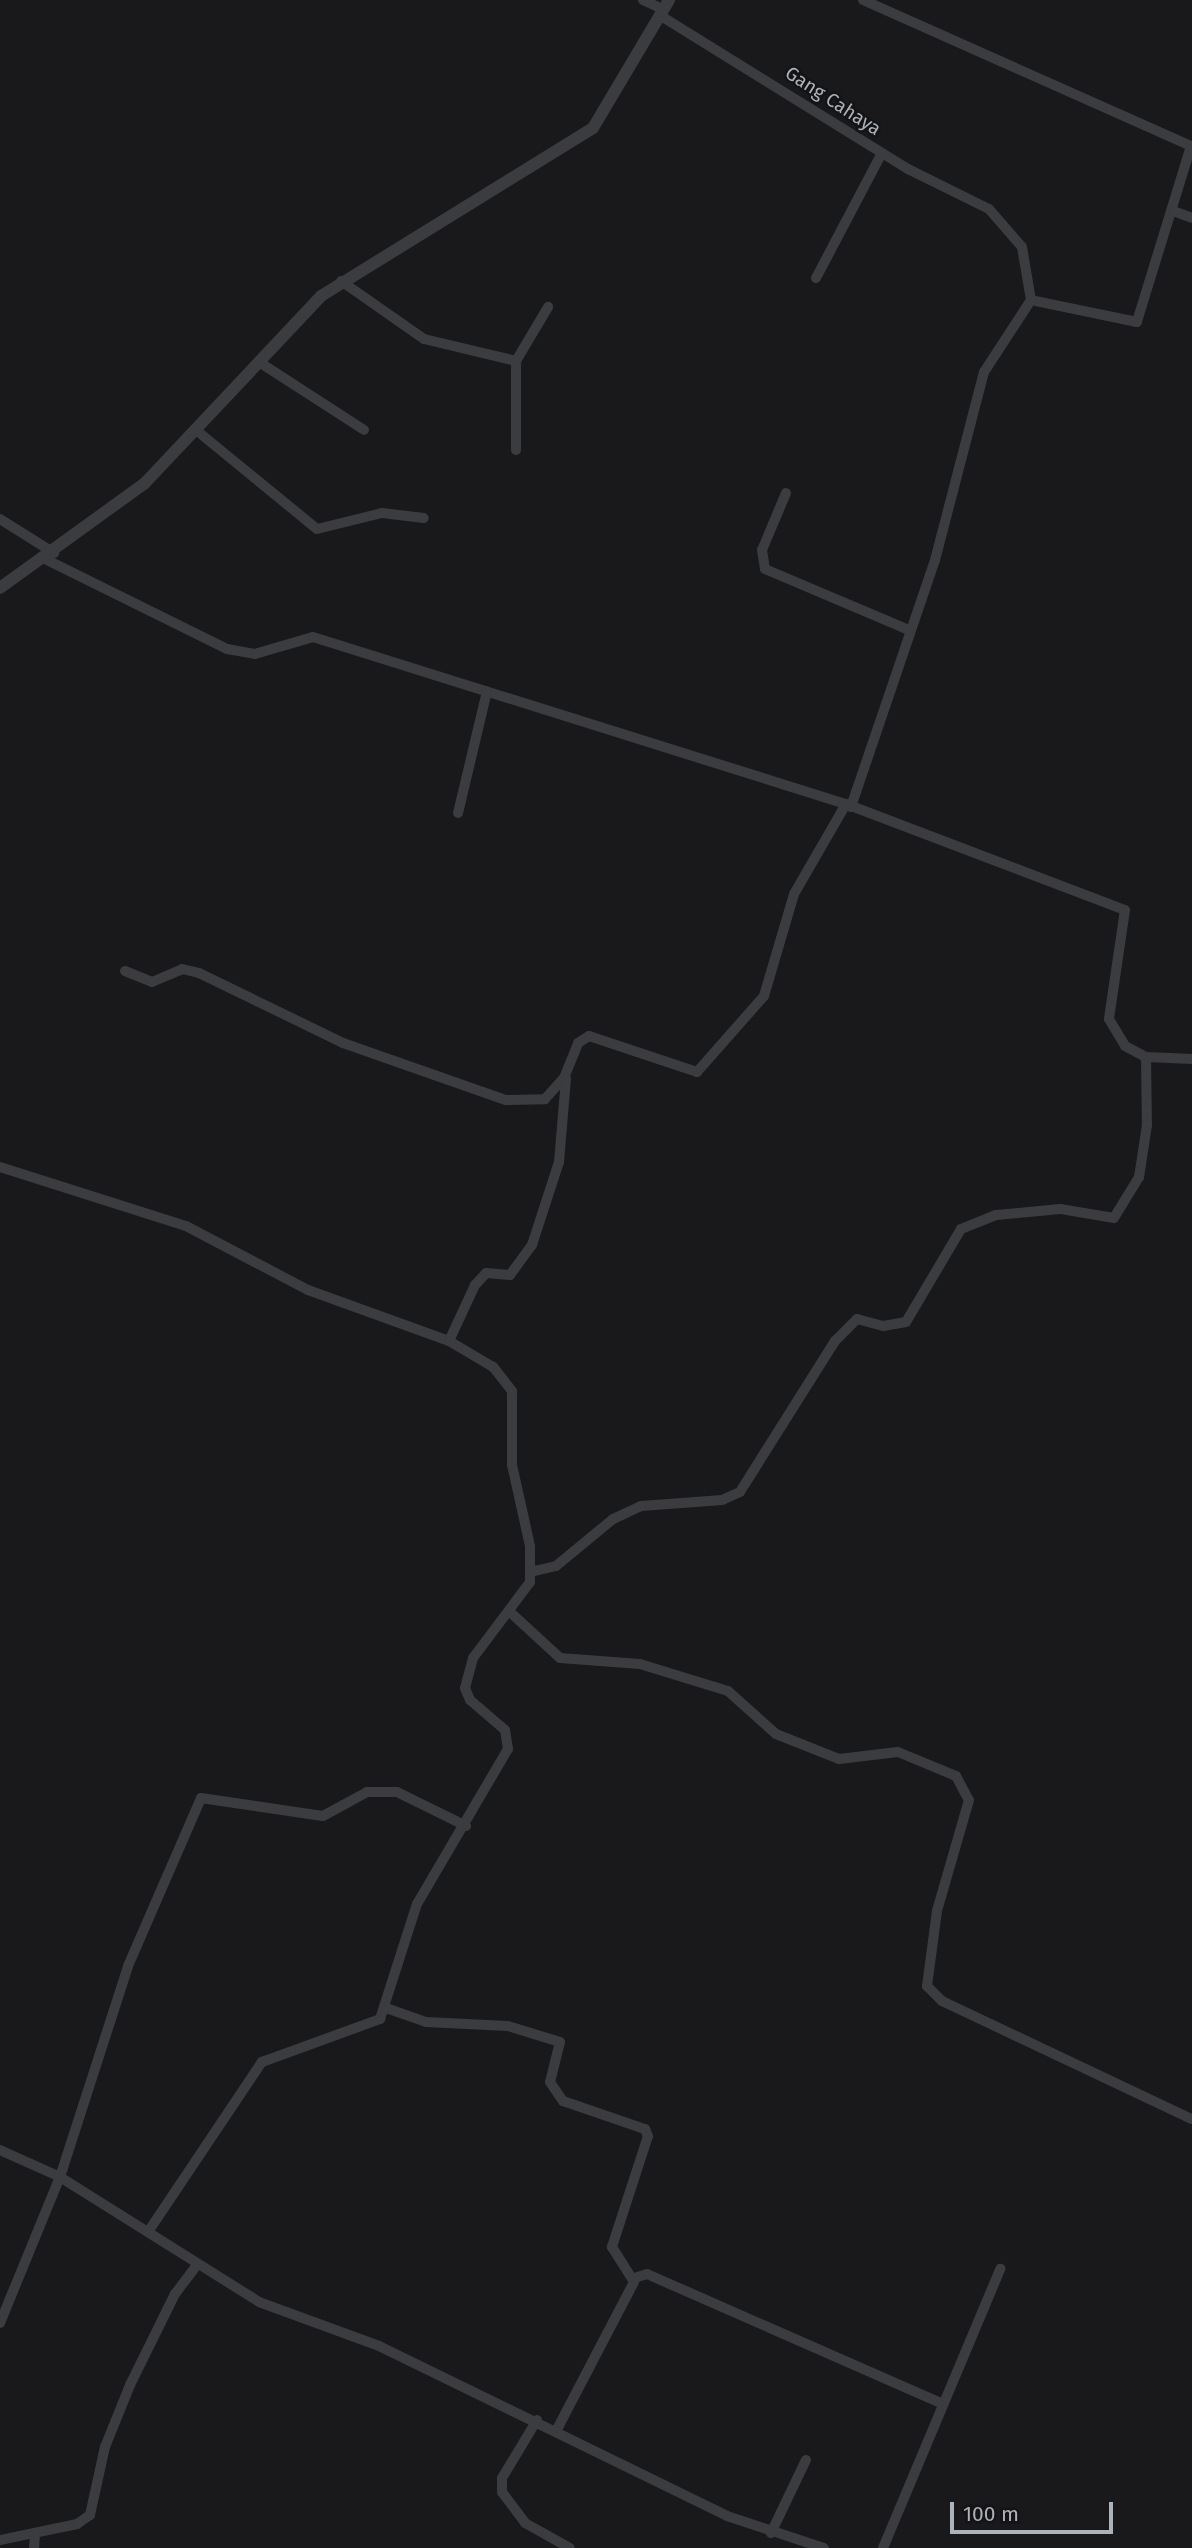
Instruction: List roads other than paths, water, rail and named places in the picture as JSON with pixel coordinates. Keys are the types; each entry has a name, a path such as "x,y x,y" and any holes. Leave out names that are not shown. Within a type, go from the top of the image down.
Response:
{"street":[{"name":"Gang Cahaya","path":"643,0 664,9 881,153 989,209 1022,247 1031,300"},
{"path":"449,1341 475,1285 485,1273 510,1275 542,1221 559,1162 568,1069 578,1043 589,1036 691,1073 702,1070 764,996 794,894 849,806 952,503 984,372 1031,300 1135,324 1192,151 1184,139 1007,69 863,0"},
{"path":"0,588 129,497 196,430 304,310 341,281 586,134 608,111 664,9"},
{"path":"816,278 881,153"},
{"path":"1172,211 1192,218"},
{"path":"341,281 424,339 516,361"},
{"path":"516,450 516,361 548,307"},
{"path":"259,362 364,430"},
{"path":"196,430 317,530 383,513 424,518"},
{"path":"786,493 762,550 765,569 909,630"},
{"path":"0,519 49,556 227,649 255,654 307,636 849,806 1120,905 1127,922 1109,1019 1125,1046 1146,1057 1192,1059"},
{"path":"458,813 486,691"},
{"path":"125,971 152,982 182,969 199,973 343,1043 506,1100 545,1100 568,1069"},
{"path":"531,1572 556,1566 613,1519 641,1506 722,1500 740,1492 835,1341 856,1319 883,1326 906,1322 961,1229 996,1215 1060,1209 1114,1218 1143,1164 1146,1057"},
{"path":"0,1167 186,1226 308,1290 449,1341 493,1367 512,1391 512,1465 531,1572 528,1588 473,1658 466,1680 470,1700 505,1730 508,1744 466,1826 417,1904 386,2008 371,2025 262,2062 148,2232"},
{"path":"510,1612 560,1658 640,1664 728,1691 776,1734 839,1759 898,1752 956,1776 969,1800 937,1911 927,1986 942,2001 1192,2119"},
{"path":"0,2323 60,2177 124,1978 201,1798 323,1816 367,1792 397,1792 466,1826"},
{"path":"386,2008 426,2022 508,2026 560,2042 550,2081 563,2101 645,2129 642,2160 611,2248 634,2278"},
{"path":"0,2150 60,2177 259,2302 379,2346 771,2533 824,2548"},
{"path":"0,2540 35,2533 90,2515 105,2447 130,2385 175,2294 198,2264"},
{"path":"883,2548 1000,2269"},
{"path":"557,2429 602,2353 634,2278 647,2274 943,2404"},
{"path":"537,2420 502,2478 502,2492 524,2524 570,2548"},
{"path":"771,2533 806,2460"},
{"path":"34,2548 35,2533"}]}
